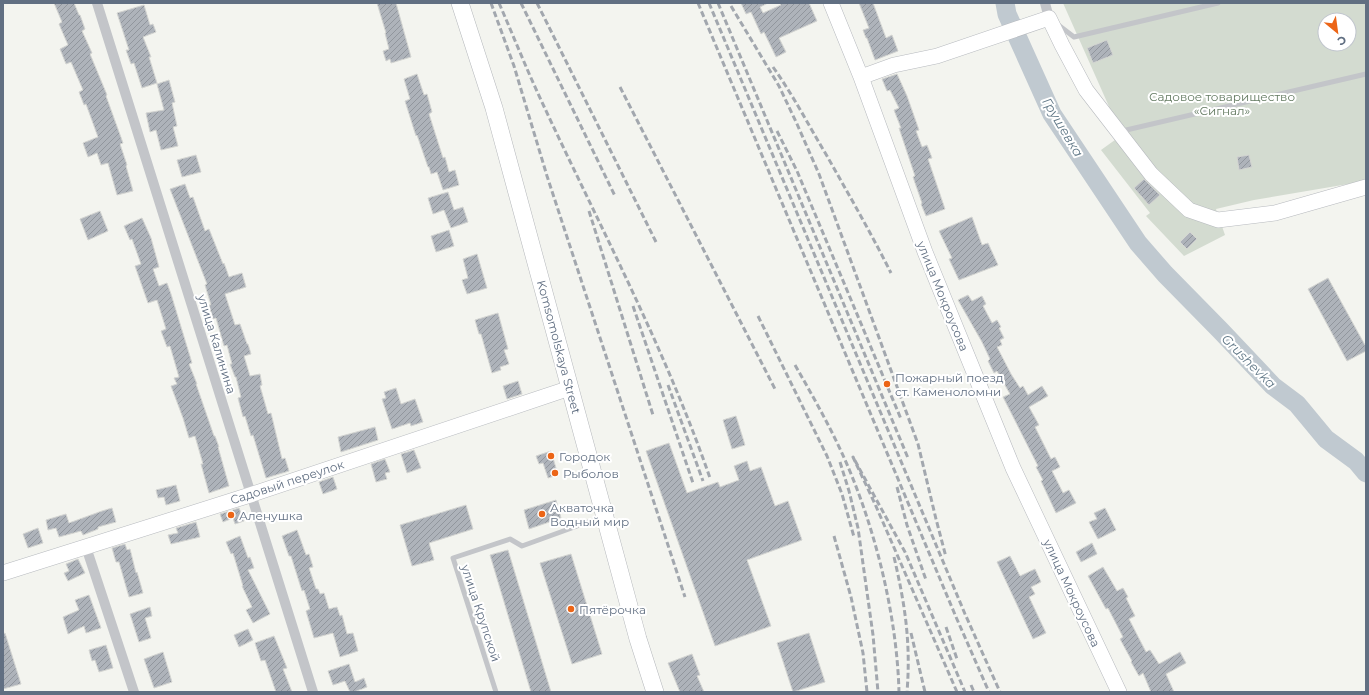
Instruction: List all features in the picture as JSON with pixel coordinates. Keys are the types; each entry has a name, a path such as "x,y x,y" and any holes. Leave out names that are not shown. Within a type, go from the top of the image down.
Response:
{"main road":[{"name":"Komsomolskaya Street","path":"460,3 494,108 638,639 655,692"}],"street":[{"name":"улица Калинина","path":"97,3 312,692"},
{"name":"улица Мокроусова","path":"831,3 861,77 925,252 1013,468 1119,692"},
{"path":"1045,3 1049,18 1086,90 1151,174 1189,210 1218,220 1275,212 1366,187"},
{"path":"861,77 894,65 937,56 1049,18"},
{"name":"Садовый переулок","path":"3,573 250,495 570,388"},
{"path":"86,547 134,692"}],"lane":[{"path":"1049,18 1074,37 1218,3"},
{"path":"1118,132 1366,74"},
{"name":"улица Крупской","path":"496,692 453,558 510,538 522,546 605,516"}],"green space":[{"name":"Садовое товарищество «Сигнал»","path":"1063,3 1366,3 1366,181 1254,200 1216,209 1225,235 1184,256 1146,216 1150,213 1101,150 1126,132 1115,120"}],"building":[{"path":"54,3 74,3 80,15 85,29 82,31 92,53 90,54 107,95 106,96 123,143 120,144 133,191 117,195 108,163 101,165 97,153 88,157 83,143 98,137 86,104 84,105 79,92 83,90 71,62 66,64 60,49 68,45 59,24 62,22"},
{"path":"377,3 396,3 411,57 391,63 390,59 386,61 383,51 389,49"},
{"path":"741,3 768,3 760,7 763,13 781,5 780,3 809,3 817,21 779,38 786,52 776,57 764,32 761,34 751,12 746,14"},
{"path":"859,3 873,3 886,38 892,35 898,51 875,60 863,30 869,28"},
{"path":"144,5 150,25 153,24 156,32 143,37 151,57 149,57 157,83 142,88 134,63 131,64 126,50 129,50 117,13"},
{"path":"1107,40 1113,55 1093,63 1087,48"},
{"path":"417,74 424,95 427,94 432,112 429,114 443,158 445,157 449,172 455,170 459,185 443,190 437,172 431,174 428,167 405,101 410,99 404,79"},
{"path":"897,74 907,96 919,130 916,131 922,147 927,145 932,158 928,159 945,209 926,216 921,204 922,203 913,177 915,176 899,128 901,128 894,110 899,108 890,90 887,91 882,79"},
{"path":"169,80 175,102 172,103 177,126 173,127 178,146 161,150 156,130 150,132 146,113 164,110 157,84"},
{"path":"196,155 201,172 182,177 177,160"},
{"path":"1249,155 1252,167 1239,170 1237,157"},
{"path":"1144,179 1160,195 1149,205 1134,188"},
{"path":"185,184 190,198 193,197 205,231 209,229 229,277 242,273 246,287 225,294 235,325 240,324 248,344 251,354 244,356 250,376 260,374 262,385 260,386 268,414 271,413 282,459 285,458 289,471 266,478 253,435 251,436 245,416 243,417 238,398 241,397 236,377 230,364 232,364 227,345 224,346 216,318 213,319 209,305 211,305 205,285 207,284 170,189"},
{"path":"448,192 454,210 463,207 468,222 451,228 444,210 433,214 428,198"},
{"path":"100,211 108,231 88,240 80,219"},
{"path":"972,217 982,245 988,243 998,265 959,280 949,259 952,258 939,231"},
{"path":"142,218 151,238 159,267 153,269 159,286 167,283 171,294 192,363 189,364 219,447 229,486 209,493 195,436 189,438 171,386 177,384 174,378 179,377 170,346 167,347 161,331 166,329 157,300 148,303 135,266 141,264 132,239 130,240 124,226"},
{"path":"449,230 454,246 436,252 431,236"},
{"path":"1190,232 1197,239 1187,249 1180,242"},
{"path":"477,254 487,288 467,294 462,280 468,278 463,259"},
{"path":"1328,278 1366,347 1366,351 1347,361 1308,289"},
{"path":"968,295 972,301 982,296 986,304 983,306 992,323 997,320 1001,327 999,328 1004,338 1000,340 1002,345 997,347 1020,388 1023,386 1028,395 1042,386 1048,396 1029,407 1039,425 1035,427 1051,459 1055,457 1060,467 1052,471 1063,493 1069,490 1076,503 1056,513 1041,481 1043,480 1036,467 1038,466 1003,397 1010,394 997,371 994,373 988,361 990,359 982,342 958,300"},
{"path":"498,313 508,349 504,350 509,364 500,367 501,370 492,373 481,334 479,334 475,320"},
{"path":"518,381 522,394 507,399 503,386"},
{"path":"396,388 401,404 415,399 423,422 411,426 410,423 392,429 382,399 386,398 384,392"},
{"path":"736,416 745,445 732,449 723,420"},
{"path":"375,427 378,440 341,452 338,437"},
{"path":"669,443 687,493 718,482 720,487 739,480 734,466 747,461 750,471 761,467 775,506 788,501 802,540 747,560 771,626 715,646 646,451"},
{"path":"414,450 421,468 407,473 401,454"},
{"path":"551,451 558,475 548,478 543,463 539,464 536,456"},
{"path":"385,459 390,472 385,473 387,479 376,482 371,464"},
{"path":"333,477 337,489 323,494 319,482"},
{"path":"176,485 180,501 166,505 164,497 158,498 156,490"},
{"name":"Акваточка Водный мир","path":"556,500 561,518 529,529 524,510"},
{"path":"466,505 473,529 429,543 434,560 412,566 400,525"},
{"path":"112,508 116,522 98,527 98,529 83,535 81,531 59,537 56,528 48,530 46,520 66,514 69,523"},
{"name":"Аленушка","path":"239,508 244,521 235,524 233,518 223,522 220,514"},
{"path":"1105,508 1116,530 1098,539 1089,522 1097,519 1094,513"},
{"path":"196,522 200,537 171,544 168,535 178,533 176,528"},
{"path":"38,528 43,543 28,548 23,534"},
{"path":"297,530 306,555 309,554 313,567 309,568 316,589 318,589 320,594 324,593 329,609 337,607 340,616 342,615 347,634 353,633 358,651 340,657 333,633 314,638 306,611 310,609 304,590 302,591 291,556 289,556 282,536"},
{"path":"240,536 248,558 250,557 254,568 248,570 270,614 253,623 246,610 252,607 242,586 233,553 231,554 226,542"},
{"path":"1092,543 1097,554 1081,562 1076,552"},
{"path":"125,544 127,550 130,549 143,593 129,597 119,562 116,562 112,548"},
{"path":"508,550 551,692 531,692 490,555"},
{"name":"Пятёрочка","path":"571,554 602,654 572,664 540,563"},
{"path":"1010,556 1020,576 1035,569 1041,582 1031,587 1035,594 1029,597 1046,633 1033,639 997,562"},
{"path":"78,559 85,573 68,581 64,573 69,571 66,564"},
{"path":"1103,567 1117,591 1123,588 1128,597 1126,598 1135,616 1129,619 1146,652 1150,650 1159,664 1180,652 1186,663 1166,674 1174,692 1151,692 1143,673 1139,676 1131,662 1132,661 1120,639 1123,637 1108,608 1106,609 1088,576"},
{"path":"89,595 101,628 86,633 84,626 68,634 63,617 79,610 75,600"},
{"path":"150,607 152,616 145,618 151,638 139,642 130,614"},
{"path":"248,629 253,640 239,647 234,635"},
{"path":"5,633 21,684 3,689 3,634"},
{"path":"809,633 825,682 793,692 777,643"},
{"path":"274,636 287,668 283,669 292,692 276,692 265,660 261,661 255,643"},
{"path":"106,645 113,668 99,672 95,660 92,661 89,650"},
{"path":"163,652 172,682 154,688 144,659"},
{"path":"692,654 700,675 697,676 704,692 680,692 668,663"},
{"path":"349,664 355,682 364,678 367,687 350,692 345,681 333,685 328,671"}],"waterway":[{"name":"Grushevka","path":"1005,3 1007,14 1052,114 1138,243 1165,274 1273,386 1297,404 1326,439 1356,461 1366,473"}],"railway":[{"path":"491,3 514,66 547,176 685,597"},
{"path":"499,3 541,100 652,334 673,382 710,478"},
{"path":"521,3 615,196"},
{"path":"537,3 657,244"},
{"path":"698,3 956,617 989,692"},
{"path":"709,3 965,614 1000,692"},
{"path":"718,3 908,458"},
{"path":"731,6 779,86 819,174 918,444 946,557"},
{"path":"773,67 827,156 891,273"},
{"path":"620,87 775,389"},
{"path":"777,131 797,171 901,419"},
{"path":"589,211 653,415"},
{"path":"633,306 693,483"},
{"path":"758,316 827,456 842,494 854,537"},
{"path":"795,365 825,418 841,451 864,508 882,569 894,631 899,692"},
{"path":"668,385 703,481"},
{"path":"957,692 853,457 905,552 965,692"},
{"path":"840,462 858,528 873,635 878,692"},
{"path":"897,487 907,525 926,580"},
{"path":"834,536 851,597 863,653 867,692"},
{"path":"894,557 904,607 908,640 907,692"},
{"path":"946,627 957,659"},
{"path":"911,633 925,692"},
{"path":"971,685 974,692"}],"place":[{"name":"Пожарный поезд ст. Каменоломни","path":"887,384"},
{"name":"Городок","path":"551,456"},
{"name":"Рыболов","path":"555,473"},
{"name":"Акваточка Водный мир","path":"542,514"},
{"name":"Аленушка","path":"231,515"},
{"name":"Пятёрочка","path":"571,609"}],"water label":[{"name":"Грушевка","path":"1063,127"}]}
